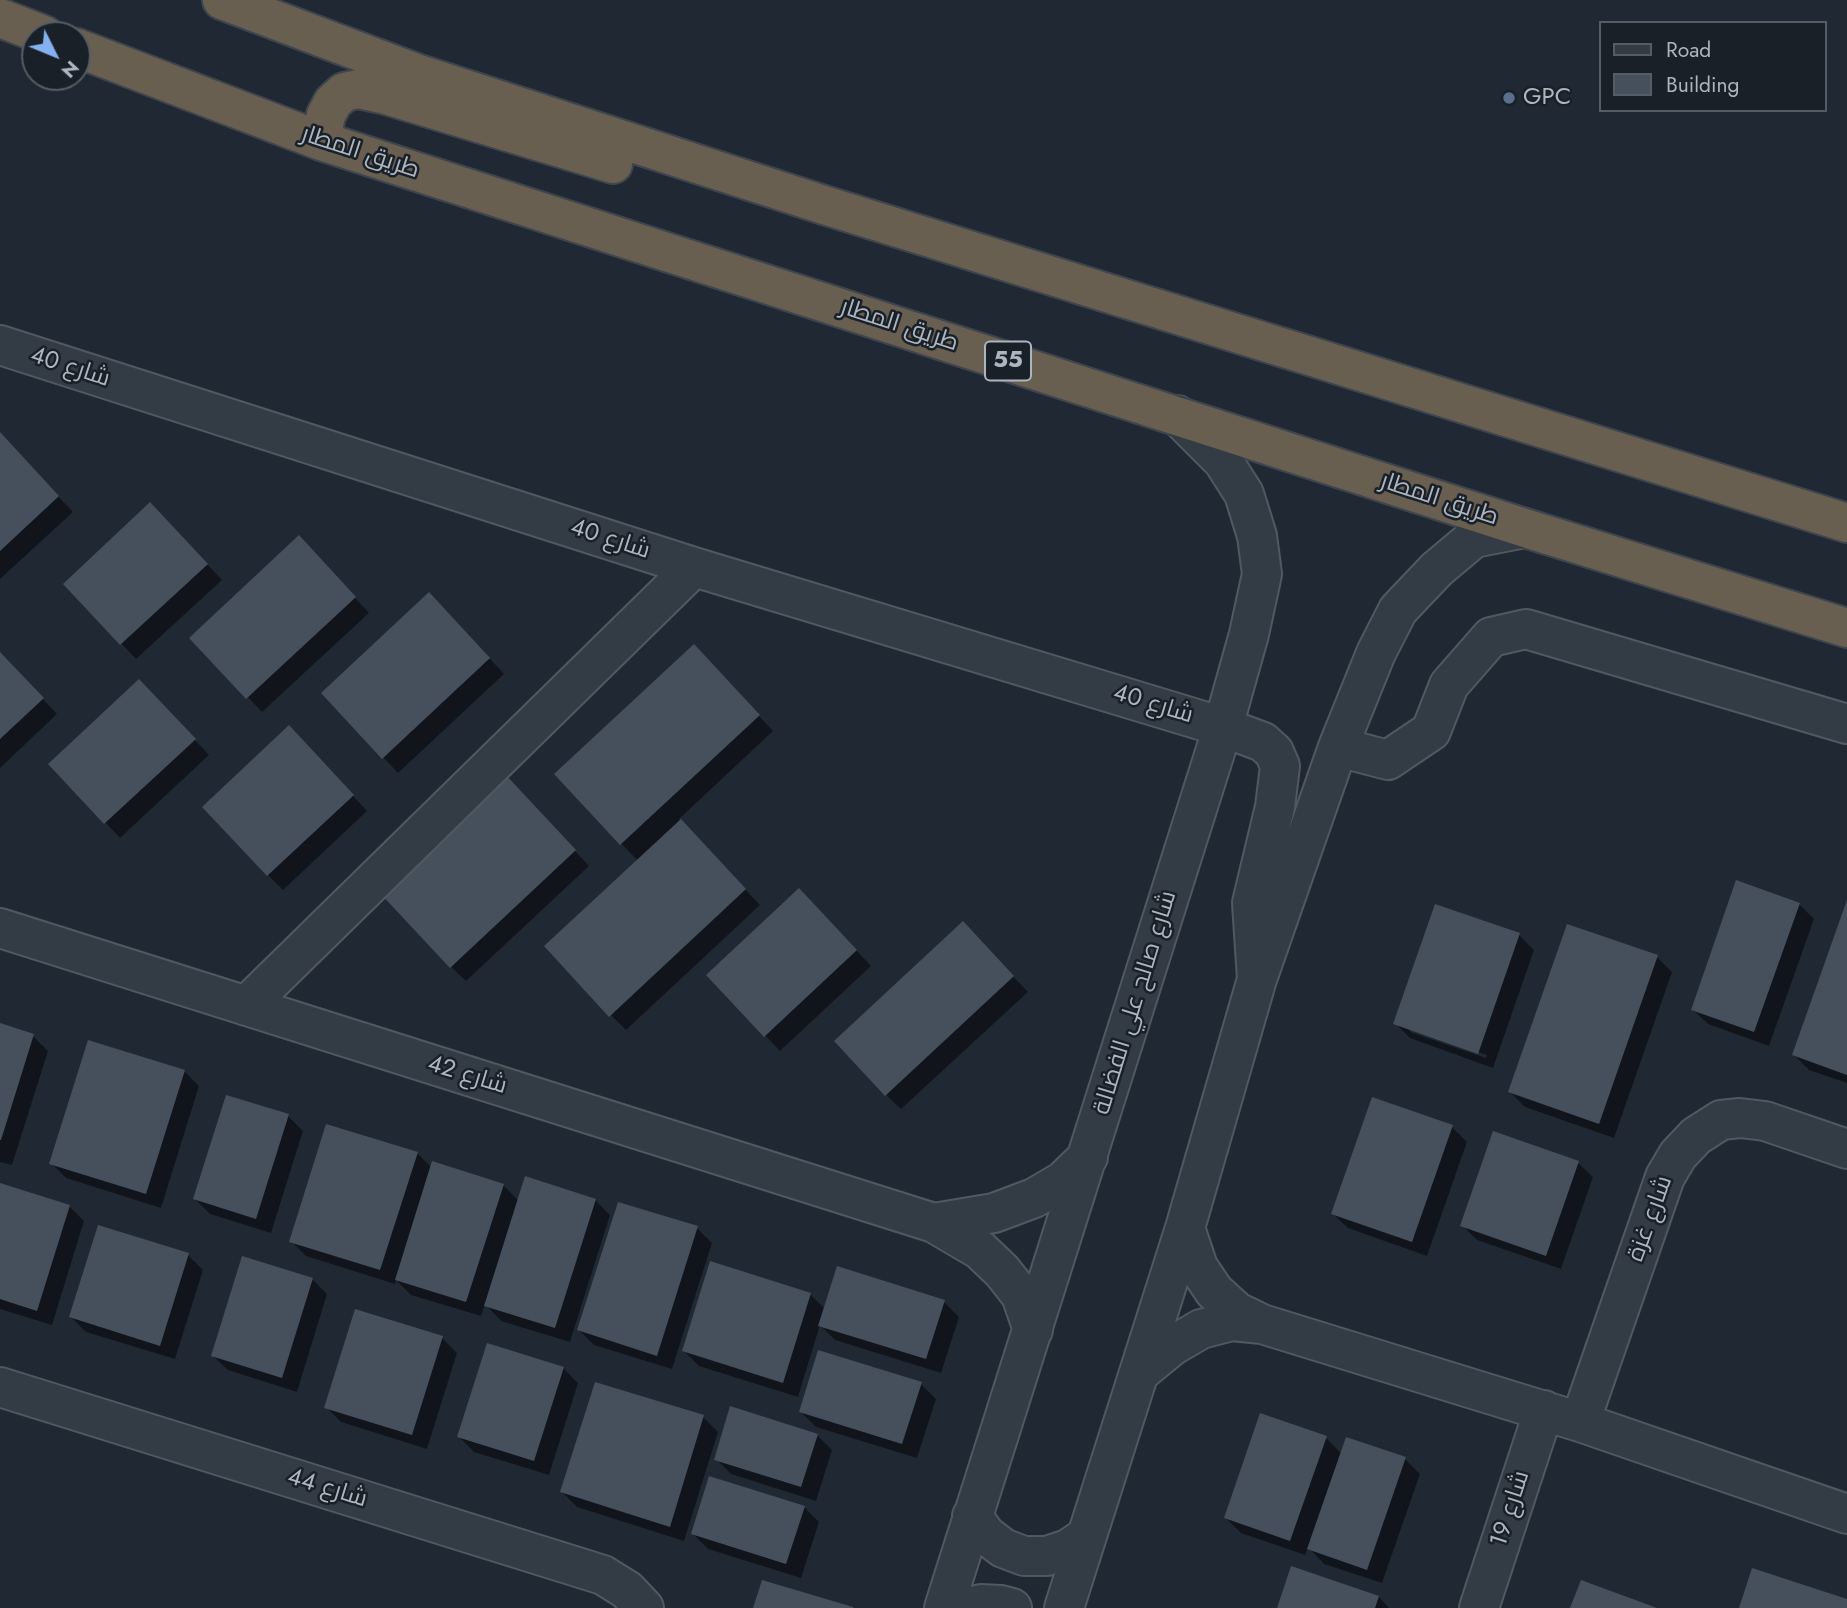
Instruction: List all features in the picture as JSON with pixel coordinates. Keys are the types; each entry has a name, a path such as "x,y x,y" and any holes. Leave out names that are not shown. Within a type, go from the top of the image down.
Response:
{"highway":[{"path":"222,0 416,73 824,205 1847,523"},
{"path":"0,18 21,26"},
{"name":"طريق المطار","path":"91,53 321,141 1525,528 1847,628"},
{"path":"321,141 326,115 337,96 351,90 366,90 690,188 744,199 824,205"}],"street":[{"name":"شارع 40","path":"7,357 1223,727 1263,742 1274,752 1280,766 1275,807 1252,903 1257,979"},
{"name":"شارع صالح علي الفضالة","path":"944,1608 1223,727 1249,634 1262,573 1259,548 1244,494 1223,461 1177,415"},
{"path":"1064,1608 1185,1228 1257,979 1338,747 1376,653 1398,610 1437,569 1474,538 1525,528"},
{"path":"246,1006 694,567"},
{"path":"1338,747 1388,760 1431,731 1449,685 1491,637 1526,629 1847,724"},
{"name":"شارع 42","path":"0,928 934,1223 980,1250 1002,1271 1021,1295 1033,1330"},
{"name":"شارع غزة","path":"1580,1422 1665,1177 1678,1155 1696,1136 1721,1120 1740,1118 1765,1121 1847,1149"},
{"name":"شارع 42","path":"934,1223 993,1213 1034,1198 1062,1181 1088,1157"},
{"path":"1185,1228 1198,1268 1214,1291 1237,1312 1262,1324 1544,1410 1847,1514"},
{"path":"1139,1373 1172,1346 1201,1329 1233,1321 1262,1324"},
{"name":"شارع 44","path":"0,1387 603,1575 627,1590 644,1608"},
{"name":"شارع 19","path":"1479,1608 1544,1410"},
{"path":"972,1516 986,1535 1003,1548 1024,1556 1047,1556 1068,1549 1087,1536"},
{"path":"962,1608 981,1604 1012,1608"}],"building":[{"path":"0,432 59,496 0,551"},
{"path":"150,502 208,564 120,645 63,584"},
{"path":"299,535 356,597 246,699 189,638"},
{"path":"429,592 490,658 382,759 321,693"},
{"path":"694,644 760,715 620,845 554,774"},
{"path":"0,652 44,698 0,739"},
{"path":"139,679 196,739 104,824 48,764"},
{"path":"289,725 354,795 267,876 202,807"},
{"path":"504,773 576,850 450,968 378,891"},
{"path":"681,819 746,889 609,1017 544,946"},
{"path":"1736,880 1800,903 1754,1032 1691,1010"},
{"path":"799,888 857,950 764,1037 706,975"},
{"path":"1847,900 1847,1075 1792,1055"},
{"path":"1435,904 1520,933 1478,1054 1393,1024"},
{"path":"963,921 1014,976 885,1096 834,1041"},
{"path":"1567,924 1658,955 1599,1124 1508,1092"},
{"path":"0,1023 34,1034 1,1140 0,1140"},
{"path":"88,1040 185,1070 146,1194 49,1164"},
{"path":"226,1095 289,1114 256,1219 193,1199"},
{"path":"1372,1097 1453,1125 1412,1242 1331,1214"},
{"path":"326,1124 418,1152 380,1270 289,1242"},
{"path":"1493,1131 1579,1161 1546,1256 1460,1226"},
{"path":"432,1161 504,1184 466,1302 395,1280"},
{"path":"525,1176 596,1199 555,1328 484,1306"},
{"path":"0,1183 70,1205 37,1311 0,1299"},
{"path":"618,1202 698,1226 657,1356 577,1330"},
{"path":"98,1225 189,1253 160,1346 69,1317"},
{"path":"242,1256 313,1278 282,1378 211,1356"},
{"path":"710,1261 811,1293 783,1383 682,1351"},
{"path":"837,1266 945,1300 926,1359 818,1326"},
{"path":"355,1309 443,1336 412,1435 324,1408"},
{"path":"487,1343 564,1367 534,1461 457,1437"},
{"path":"818,1350 922,1382 902,1444 799,1412"},
{"path":"595,1382 704,1415 670,1527 560,1492"},
{"path":"730,1406 818,1434 801,1487 714,1460"},
{"path":"1260,1413 1327,1436 1290,1541 1224,1518"},
{"path":"1346,1437 1406,1457 1367,1570 1307,1549"},
{"path":"709,1476 805,1506 786,1564 691,1534"},
{"path":"1291,1566 1379,1596 1375,1608 1277,1608"},
{"path":"1752,1568 1847,1599 1847,1608 1739,1608"},
{"path":"762,1580 853,1607 853,1608 753,1608"},
{"path":"1581,1580 1657,1608 1570,1608"}],"place":[{"name":"GPC","path":"1509,98"}]}
